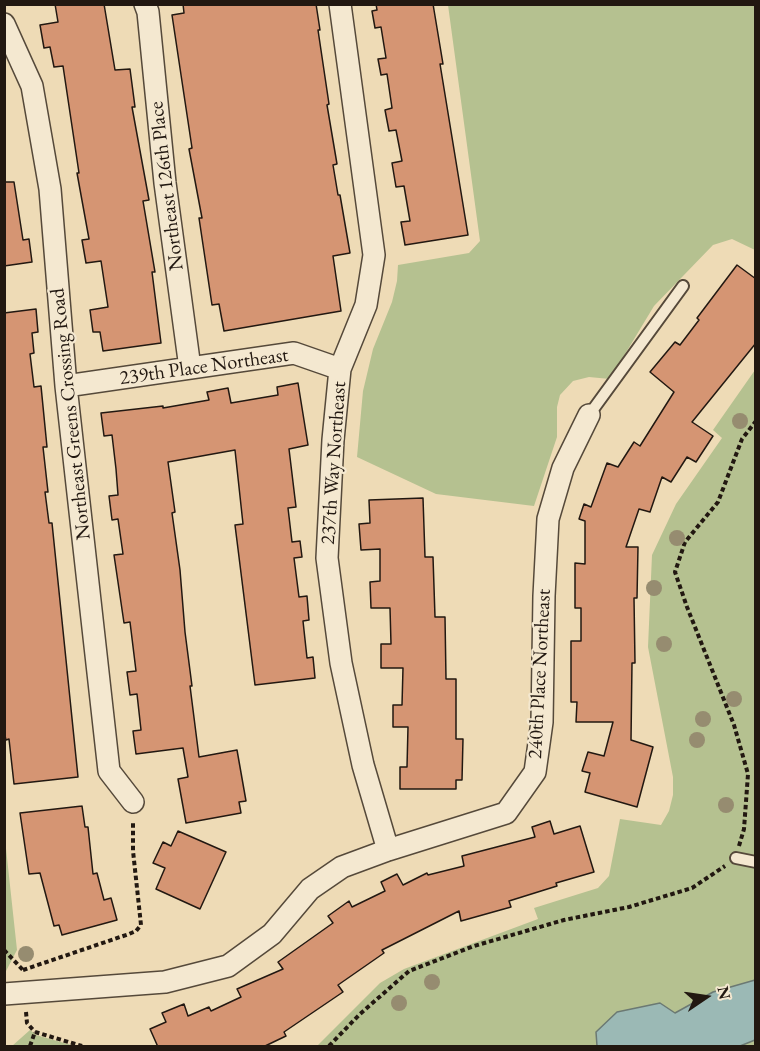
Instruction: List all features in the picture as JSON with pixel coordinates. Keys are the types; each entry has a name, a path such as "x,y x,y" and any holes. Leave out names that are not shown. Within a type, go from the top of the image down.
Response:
{"street":[{"name":"Northeast 126th Place","path":"145,4 148,12 165,183 190,368"},
{"name":"237th Way Northeast","path":"340,4 374,255 366,304 340,369 333,440 327,558 341,663 363,765 388,850"},
{"name":"Northeast Greens Crossing Road","path":"4,24 32,86 50,189 66,386 109,771 133,802"},
{"name":"239th Place Northeast","path":"66,386 294,353 340,369"},
{"name":"240th Place Northeast","path":"4,994 165,982 228,966 272,934 310,890 342,867 506,813 535,772 542,722 548,519 563,468 589,416"}],"lane":[{"path":"589,416 683,286"},
{"path":"736,858 756,862"}],"path":[{"path":"329,1047 360,1014 409,971 474,946 564,920 629,907 692,888 736,858 744,829 748,774 734,725 695,629 675,572 685,542 718,502 742,439 756,421"},
{"path":"4,950 23,970 136,931 141,925 133,850 133,802"},
{"path":"30,1047 35,1032 82,1047"}],"green space":[{"path":"448,5 755,5 755,250 732,239 713,245 654,306 610,379 589,377 573,381 560,395 557,407 557,437 534,506 436,494 357,457 363,391 373,349 392,302 398,265 469,253 480,241"},
{"path":"755,370 755,1046 317,1046 380,983 404,969 538,919 534,908 598,888 609,876 620,819 661,825 669,811 673,795 673,777 648,647 652,555 676,504 722,438 713,430"},
{"path":"4,830 17,950 5,973 4,973"},
{"path":"30,1030 36,1035 75,1046 12,1046"}],"water":[{"path":"755,980 755,1040 740,1046 597,1046 596,1032 617,1012 660,1003 675,1013 713,992"}],"building":[{"path":"55,4 104,4 115,70 130,69 135,107 132,107 149,200 143,201 155,272 152,272 161,343 103,351 100,332 93,332 90,310 108,307 101,261 86,263 82,240 89,239 77,173 79,173 63,66 54,67 50,47 44,48 40,25 58,22"},
{"path":"183,4 316,4 329,104 327,105 337,164 333,165 350,253 333,256 341,311 224,331 219,304 212,305 199,218 202,218 189,149 192,148 172,15 184,13"},
{"path":"376,4 433,4 443,64 440,64 468,235 405,245 401,222 410,221 404,186 396,187 392,163 402,161 396,130 389,131 385,110 392,108 387,74 381,75 378,59 386,58 381,27 375,28 372,11 377,10"},
{"path":"4,182 14,182 23,240 29,239 32,262 4,266"},
{"path":"737,265 756,279 756,343 692,422 713,436 696,462 687,457 671,482 662,477 650,512 639,509 626,547 638,547 637,598 634,598 635,663 632,663 631,740 653,747 637,807 585,792 590,773 582,771 588,752 604,756 613,722 576,722 577,702 571,702 571,641 581,641 581,608 575,608 575,563 585,564 585,521 579,519 584,504 591,507 607,463 618,467 634,442 640,446 674,392 650,372 675,342 680,345 699,320 697,318"},
{"path":"36,309 38,332 32,333 34,353 30,354 34,387 41,386 47,447 43,447 48,492 45,492 49,523 52,523 78,777 14,784 9,739 6,740 4,732 4,313"},
{"path":"298,383 308,445 289,449 296,507 288,508 292,542 300,541 302,557 294,558 299,597 307,596 309,620 303,621 307,658 313,657 315,678 255,685 235,525 243,524 235,450 168,462 199,757 237,750 246,801 239,802 241,813 186,823 178,779 188,777 183,748 136,754 133,731 141,730 137,694 130,695 127,672 136,671 130,622 124,623 114,555 123,554 118,519 112,520 109,496 118,495 116,469 112,435 104,436 101,413 163,406 163,408 209,400 207,392 228,388 231,403 278,395 277,387"},
{"path":"423,498 425,557 433,557 435,617 445,617 446,679 456,679 456,739 463,739 462,780 456,780 456,789 400,789 400,767 407,767 408,727 393,727 393,705 402,705 403,668 381,668 381,644 391,644 390,608 371,608 370,582 380,581 380,549 361,550 359,524 370,523 369,500"},
{"path":"82,806 85,827 88,827 93,874 97,873 104,900 111,898 117,920 62,935 59,925 54,926 40,873 29,874 20,813"},
{"path":"550,821 554,834 580,826 594,872 556,883 557,886 509,901 511,907 461,921 459,911 382,950 384,953 338,985 343,992 284,1032 286,1036 263,1047 158,1047 150,1029 166,1022 162,1013 184,1004 188,1016 209,1007 211,1011 241,997 237,989 283,969 278,962 333,923 328,916 349,901 352,907 385,891 381,882 397,874 403,885 427,873 428,875 464,866 462,856 535,837 532,827"},
{"path":"178,831 226,852 200,909 156,889 165,868 153,863 163,842 171,846"}]}
